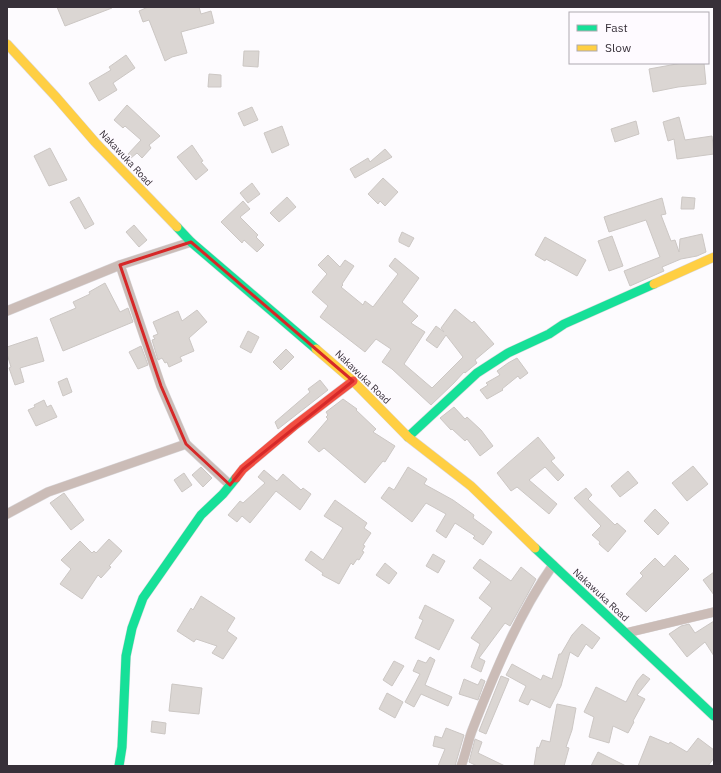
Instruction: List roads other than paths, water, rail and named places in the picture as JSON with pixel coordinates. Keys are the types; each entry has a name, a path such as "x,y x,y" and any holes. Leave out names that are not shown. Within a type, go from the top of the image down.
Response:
{"main road":[{"name":"Nakawuka Road","path":"9,48 95,142 190,242 353,381 408,437 471,486 626,633 649,657 714,716"},
{"path":"408,437 477,374 508,353 550,334 564,324 714,257"},
{"path":"119,766 122,747 126,656 132,628 143,598 201,515 223,494 243,469 294,426 353,381"}],"street":[{"path":"7,311 120,265 190,242"},
{"path":"120,265 161,386 186,444 230,485"},
{"path":"7,514 48,492 186,444"},
{"path":"461,766 472,729 512,637 545,576 553,565"},
{"path":"626,633 714,612"}]}
